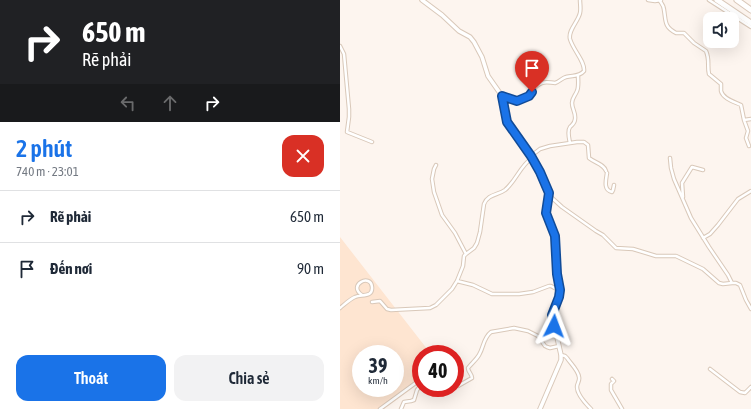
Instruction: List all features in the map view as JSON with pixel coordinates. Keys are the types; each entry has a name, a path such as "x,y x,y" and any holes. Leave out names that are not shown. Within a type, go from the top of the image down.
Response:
{"highway":[{"path":"717,0 751,23"},
{"path":"737,0 751,10"}],"street":[{"path":"422,0 442,15 459,31 473,39 482,57 488,76 502,96 507,122 532,157 549,193 546,213 555,236 557,274 560,291 552,315 561,356 540,409"},
{"path":"502,96 517,101 529,96 534,88 540,84 546,82 556,83 565,77 578,75 584,71 584,67 570,38 571,32 580,13 580,0"},
{"path":"648,0 661,0 668,27 676,33 684,33 706,51 709,63 709,74 721,84 722,94 729,100 741,105 748,131 746,138 749,146"},
{"path":"710,0 751,27"},
{"path":"340,46 344,54 349,109 347,132 372,142"},
{"path":"570,143 569,130 576,119 572,102 578,86 578,75"},
{"path":"744,120 751,119"},
{"path":"372,302 380,300 387,309 391,310 430,308 436,305 452,290 457,282 463,266 464,256 474,248 477,243 485,201 490,196 506,189 525,164 540,149 570,143 586,143 589,147 588,157 606,168 606,189 612,192 614,185"},
{"path":"670,158 673,176 691,218 732,283"},
{"path":"436,165 432,179 434,192 442,215 455,232 466,254"},
{"path":"683,201 683,181 692,168 702,170"},
{"path":"703,238 710,234 738,199 751,191"},
{"path":"549,197 603,236 616,248 627,248 656,256 676,256 703,269 719,283 736,283 740,285 751,308"},
{"path":"340,308 354,297 362,295 366,296 371,293 371,284 367,281 362,281 358,285 354,297"},
{"path":"457,282 473,285 492,294 519,294 532,292 549,286 560,291"},
{"path":"357,290 362,295"},
{"path":"464,383 472,378 468,368 479,355 484,340 490,332 514,328 528,331 538,336 547,347 559,346"},
{"path":"561,356 565,356 567,358 578,374 579,379 577,389 591,409"},
{"path":"710,369 740,392 745,393 751,387"},
{"path":"612,379 614,381 611,384 611,390 622,409"},
{"path":"380,409 412,386"},
{"path":"401,409 404,402 414,400 415,397"}],"shaded area":[{"path":"340,237 424,345 412,345 412,389 404,394 404,345 352,345 352,397 400,397 384,409 340,409"}],"route":[{"path":"532,92 529,96 517,101 502,96 507,122 531,156 549,193 546,213 555,236 557,274 560,290 560,294 552,315 554,326"}]}
